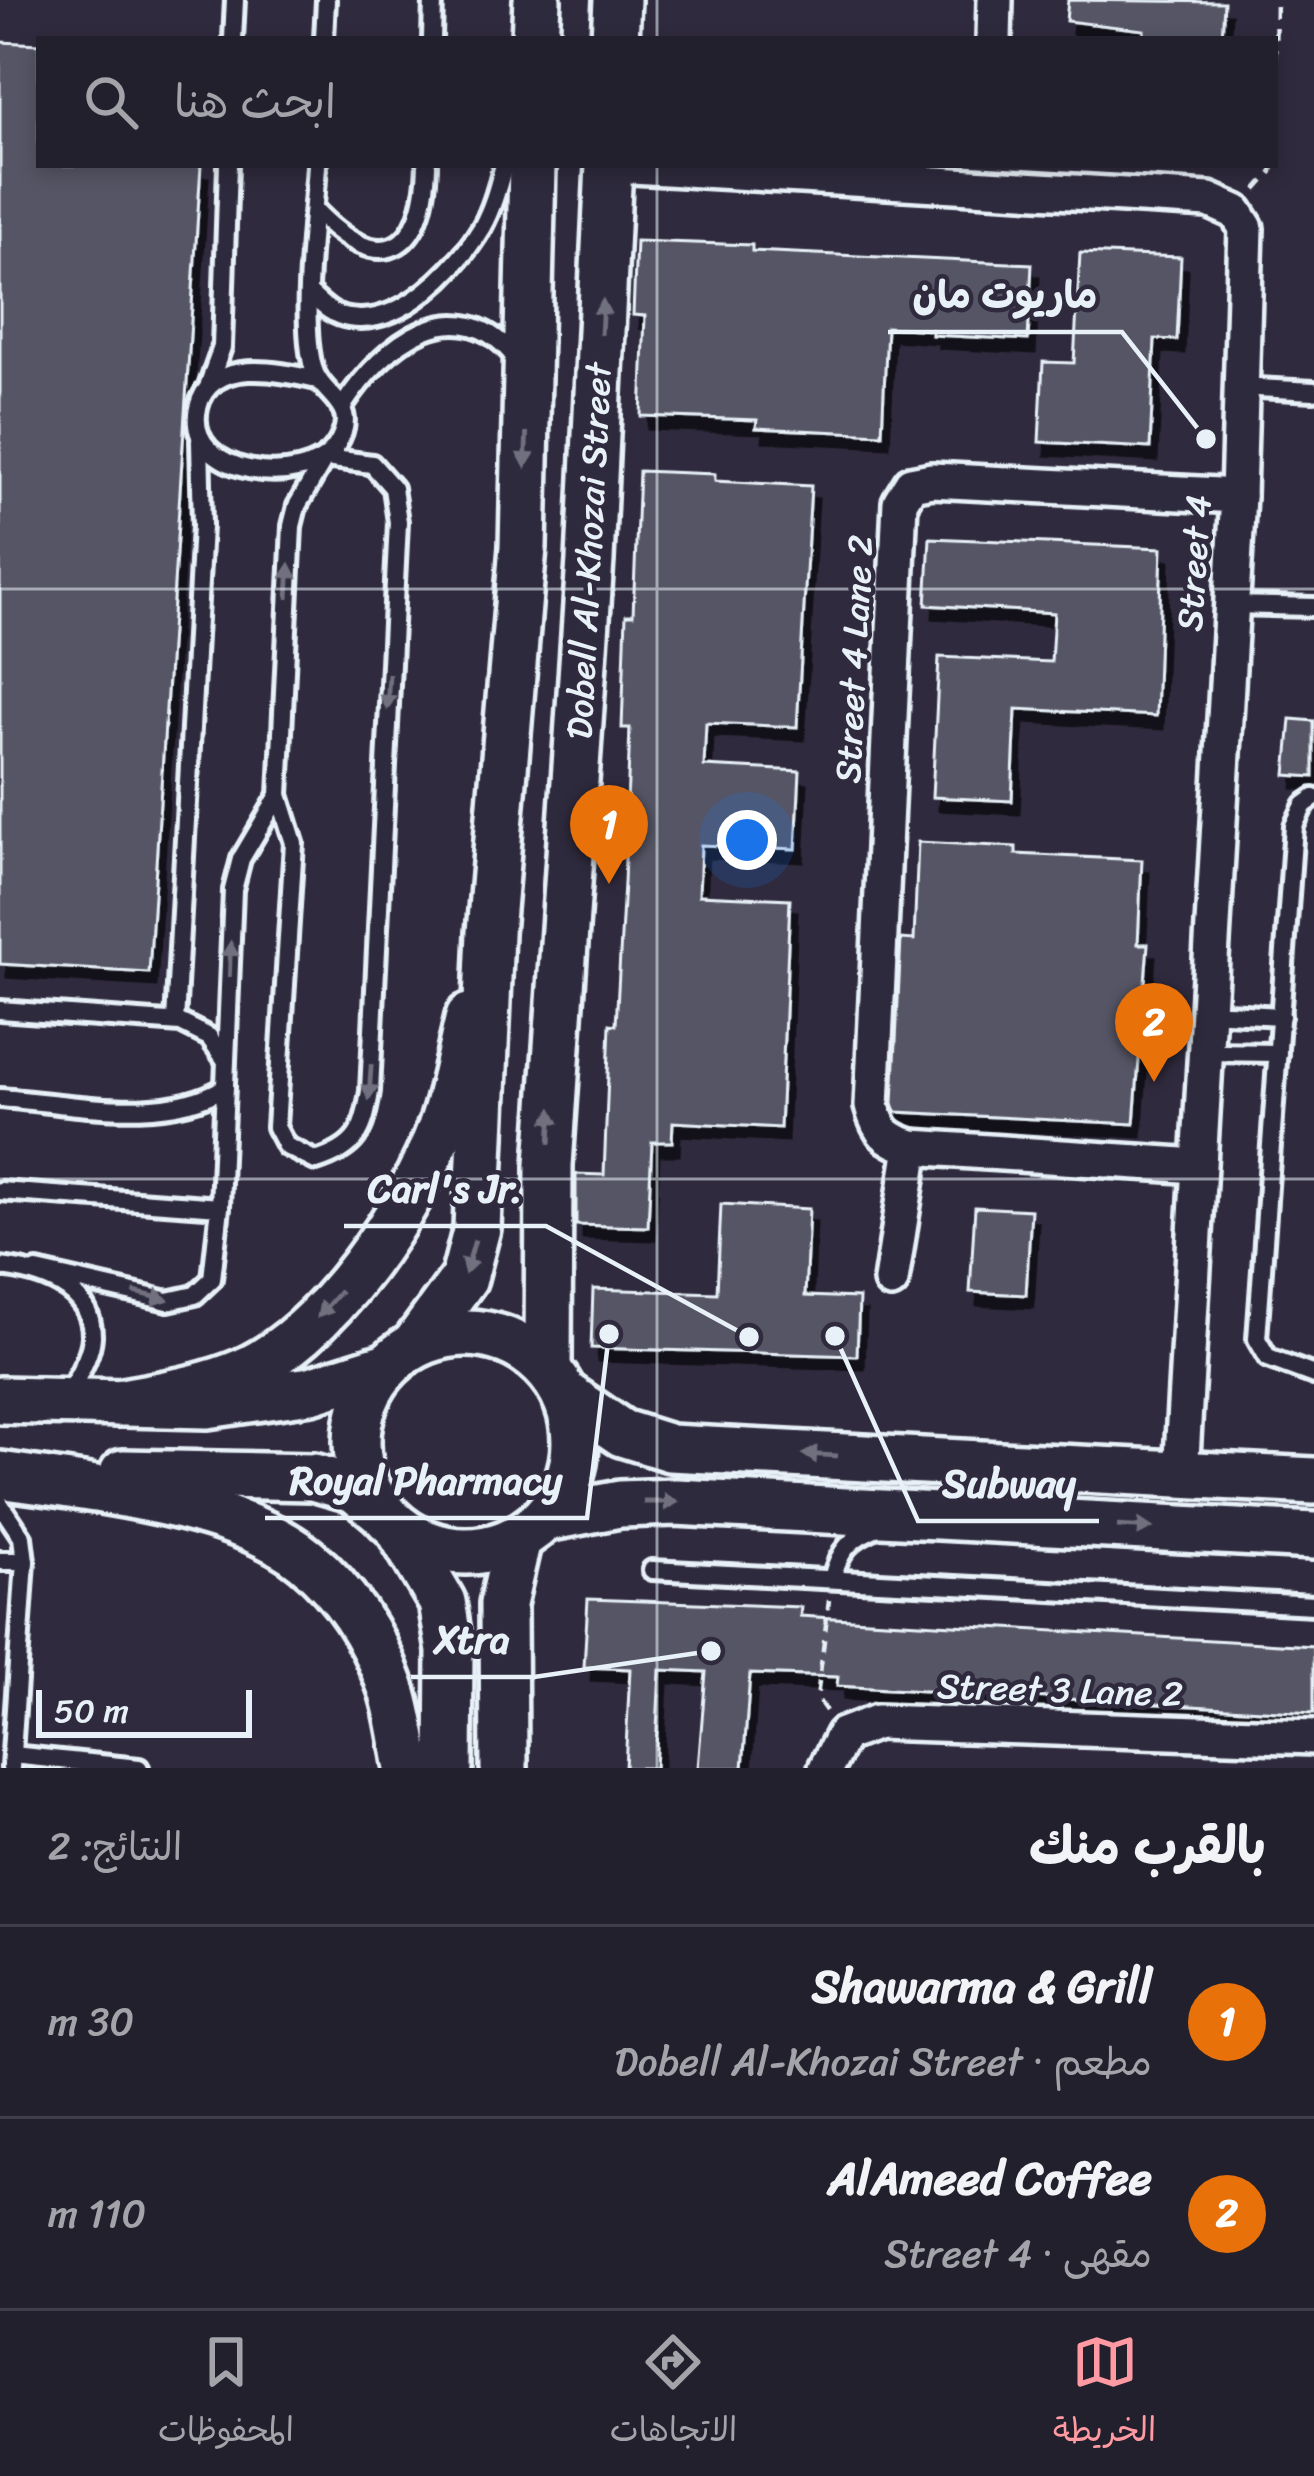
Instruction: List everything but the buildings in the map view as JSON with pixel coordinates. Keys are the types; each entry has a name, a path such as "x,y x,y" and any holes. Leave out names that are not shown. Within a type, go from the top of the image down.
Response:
{"main road":[{"path":"615,36 617,0"},
{"name":"Dobell Al-Khozai Street","path":"401,1356 464,1278 473,1251 484,1124 496,845 523,547 532,168"},
{"name":"Dobell Al-Khozai Street","path":"557,1382 549,1166 612,168"},
{"path":"506,767 543,792 556,790 574,771"},
{"path":"496,845 541,829 556,840 567,863"},
{"path":"118,1403 242,1373 280,1352 352,1278 388,1228 442,1125 490,933"},
{"path":"0,1400 207,1405 269,1399 401,1356 443,1335 472,1333 500,1337 526,1350 557,1382 622,1433 670,1448 1314,1481"},
{"path":"401,1356 369,1392 358,1422 357,1453 364,1484 442,1602 450,1651 449,1768"},
{"path":"504,1768 503,1604 532,1528 562,1496 574,1459 574,1420 557,1382"},
{"path":"0,1473 313,1477 355,1489 421,1542 470,1552 532,1528 646,1502 1314,1536"},
{"path":"0,1473 130,1494 211,1514 304,1557 366,1631 393,1690 408,1768"}],"street":[{"path":"994,36 995,0"},
{"name":"Street 4","path":"715,168 988,176 1209,200 1236,212 1246,228 1238,496 1181,1474"},
{"name":"Street 4 Lane 2","path":"912,1148 890,1140 878,1128 872,1106 904,492 921,480 932,480 1238,496"},
{"path":"891,1281 912,1148 1198,1166"},
{"name":"Street 3 Lane 2","path":"843,1735 877,1722 1314,1737"},
{"path":"826,1768 843,1735"}],"lane":[{"path":"233,36 235,0"},
{"path":"324,36 326,0"},
{"path":"432,36 433,0"},
{"path":"175,1022 202,526 199,404 222,347 228,168"},
{"path":"317,168 310,350 317,380"},
{"path":"314,211 356,246 380,250 399,244 417,228 427,168"},
{"path":"310,294 330,312 367,319 422,293 456,262 481,228 503,168"},
{"path":"343,406 389,352 450,323 472,324 497,334 528,384"},
{"path":"200,434 216,456 235,466 282,469 325,458 372,464 393,488 398,522 370,1091 365,1124 352,1141 337,1154 316,1160 286,1145 275,1127 294,843 279,795 292,526 297,506 325,458 337,445 344,427 343,406 317,380 283,372 250,371 208,386"},
{"path":"1239,387 1314,391"},
{"path":"1229,605 1314,607"},
{"path":"0,1267 168,1301 195,1295 212,1280 220,1207 233,890 241,859 279,795"},
{"path":"1314,798 1304,805 1294,826 1258,1345 1268,1358 1314,1374"},
{"path":"0,1010 175,1022 209,1036 226,1061"},
{"path":"1208,1012 1281,1016"},
{"path":"1206,1052 1278,1053"},
{"path":"0,1098 158,1108 197,1103 225,1087"},
{"path":"0,1190 220,1207"},
{"path":"37,1271 79,1300 89,1317 92,1338 66,1399"},
{"path":"0,1504 22,1537 25,1561 12,1761 139,1768"},
{"path":"832,1580 838,1554 847,1544 909,1514"},
{"path":"0,1561 25,1561"},
{"path":"652,1570 1314,1605"}],"path":[{"path":"1275,36 1276,0"},
{"path":"832,1580 817,1698 843,1735"}],"place":[{"name":"ماريوت مان","path":"1206,439"},
{"name":"Shawarma & Grill","path":"609,884"},
{"name":"AlAmeed Coffee","path":"1154,1082"},
{"name":"Royal Pharmacy","path":"609,1334"},
{"name":"Subway","path":"835,1336"},
{"name":"Carl's Jr.","path":"749,1337"},
{"name":"Xtra","path":"711,1651"}]}
